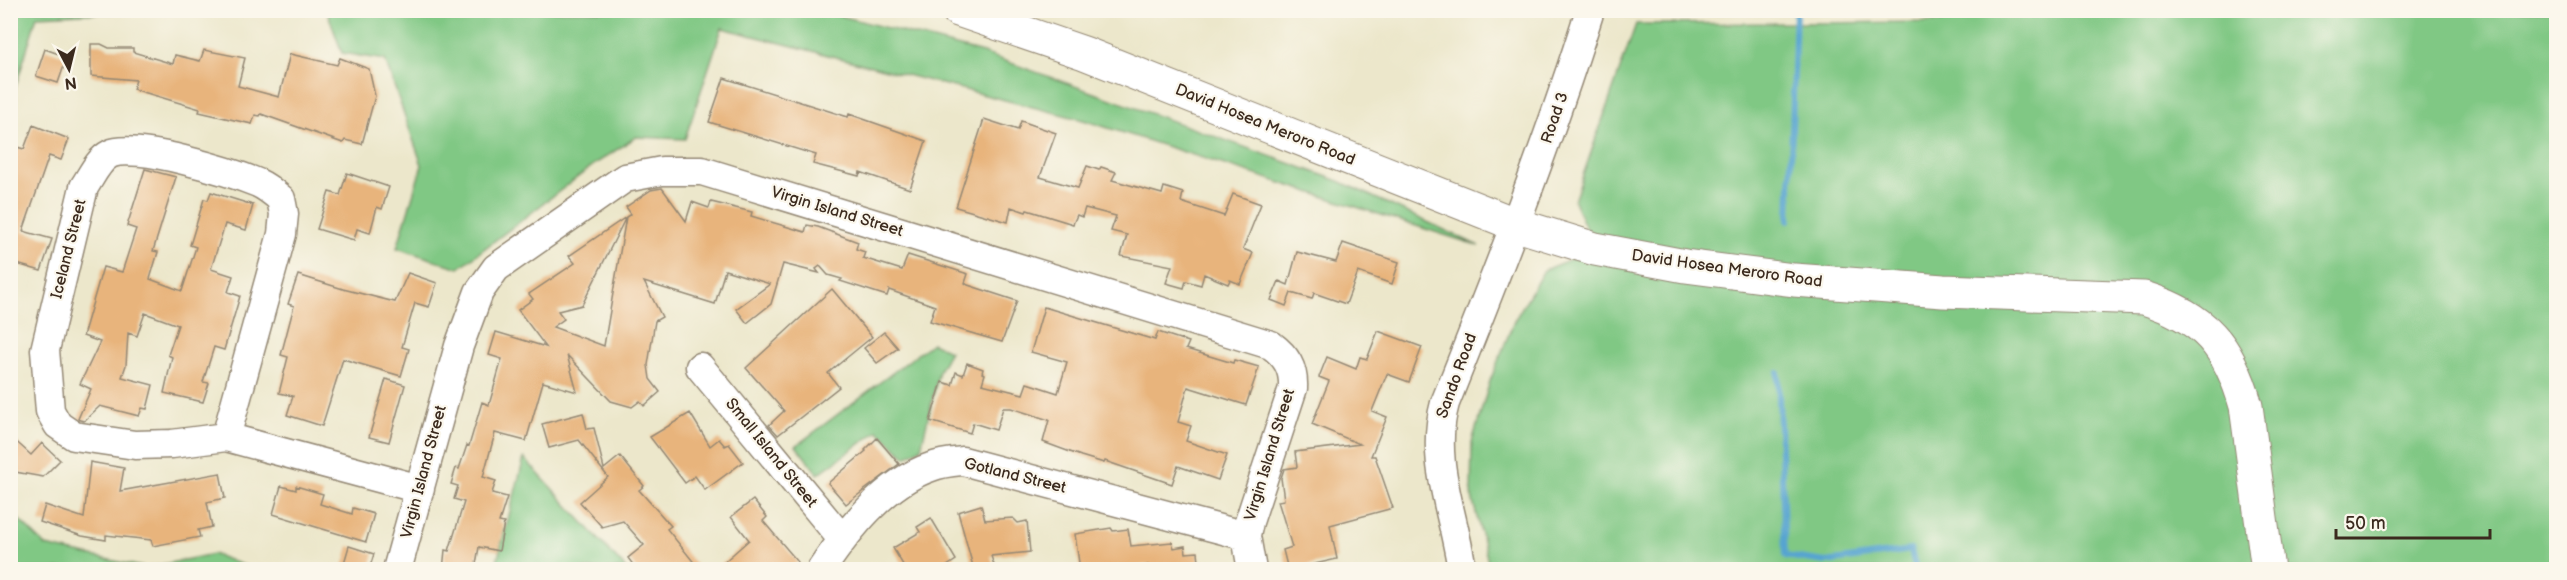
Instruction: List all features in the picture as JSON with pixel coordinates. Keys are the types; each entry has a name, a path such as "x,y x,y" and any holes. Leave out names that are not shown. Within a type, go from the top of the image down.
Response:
{"main road":[{"name":"David Hosea Meroro Road","path":"958,10 1084,53 1516,225 1595,249 1685,266 1794,280 1943,291 2144,298 2166,305 2209,331 2228,356 2238,379 2247,406 2268,570"}],"street":[{"name":"Road 3","path":"1516,225 1556,117 1590,10"},
{"name":"Iceland Street","path":"226,437 282,234 284,214 281,200 259,183 151,152 129,150 109,154 84,187 45,350 51,411 58,425 74,436 135,445 172,444 226,437 420,489"},
{"name":"Virgin Island Street","path":"397,570 469,314 479,292 496,268 626,178 662,171 702,171 1271,345 1284,355 1291,367 1293,388 1254,504 1246,536 1252,570"},
{"name":"Sando Road","path":"1462,570 1437,447 1439,425 1444,403 1516,225"},
{"name":"Small Island Street","path":"700,367 842,539"},
{"name":"Gotland Street","path":"821,570 842,539 885,495 907,478 932,466 963,461 1246,536"}],"green space":[{"path":"11,10 125,10 126,12 37,16 11,102"},
{"path":"1960,10 2556,11 2556,569 1490,570 1471,493 1472,442 1490,381 1514,321 1544,270 1595,249 1574,201 1636,24 1941,22"},
{"path":"327,11 822,11 983,53 1339,181 1479,246 1083,120 722,28 685,139 636,137 595,164 459,268 397,248 422,165 385,60 342,53"},
{"path":"932,343 950,351 939,371 921,448 906,457 878,431 818,474 796,446"},
{"path":"524,458 626,569 495,569"},
{"path":"10,511 46,546 146,568 213,554 253,569 11,569"}],"building":[{"path":"91,44 101,44 109,48 133,48 133,52 173,64 175,55 200,61 204,50 245,58 238,86 279,97 290,54 337,65 340,58 369,69 375,96 362,144 345,140 343,143 261,114 260,116 255,115 252,124 199,112 200,109 133,89 136,80 91,76"},
{"path":"45,49 67,57 58,83 36,76"},
{"path":"724,78 848,117 849,114 926,141 910,189 860,172 859,176 813,164 816,155 709,122"},
{"path":"984,119 1018,130 1021,121 1056,133 1040,177 1078,188 1087,166 1099,170 1101,167 1116,172 1112,180 1162,194 1164,187 1183,193 1181,202 1224,216 1233,194 1261,204 1243,249 1253,253 1240,284 1230,280 1228,284 1204,274 1201,285 1186,281 1184,288 1166,283 1172,266 1121,256 1127,235 1111,231 1116,216 1085,208 1082,217 1077,215 1073,224 1011,207 1008,222 956,207"},
{"path":"33,125 69,139 61,160 49,156 23,231 52,239 41,271 10,262 10,145 24,149"},
{"path":"145,169 176,177 153,251 158,252 150,279 182,291 196,247 190,245 204,199 208,200 211,192 253,205 246,230 225,224 211,269 233,276 228,292 240,296 224,350 214,347 203,382 209,383 203,402 164,393 172,357 168,355 178,325 145,313 137,336 128,333 126,365 122,377 153,385 147,409 142,408 139,416 100,406 84,421 80,420 78,419 91,389 80,384 100,342 83,336 103,267 122,272 136,229 127,226"},
{"path":"347,173 389,187 382,209 377,207 370,233 357,229 354,240 317,229 329,192 340,195"},
{"path":"662,188 686,221 692,202 709,208 711,202 752,212 751,216 805,232 807,225 818,227 858,242 856,249 865,252 863,258 902,270 908,255 968,274 965,283 968,285 1017,301 1002,342 930,321 935,306 889,290 887,296 840,281 842,279 828,275 820,266 816,269 819,273 783,264 771,304 747,323 736,309 770,284 725,270 715,304 644,282 662,317 655,321 648,365 650,379 660,392 644,406 640,401 632,407 611,401 567,355 577,392 543,382 526,441 495,433 483,477 496,481 492,493 507,497 499,522 504,523 499,551 479,547 475,570 443,570 445,550 449,551 464,502 454,499 458,486 451,484 456,468 459,469 467,445 469,446 482,402 489,405 502,359 489,355 496,332 546,347 518,310 533,299 529,294 575,263 569,256 626,217 631,214 626,207 651,190","holes":["626,217 604,346 553,327 564,319 558,311 582,305"]},
{"path":"1343,243 1399,262 1392,284 1358,272 1346,304 1314,293 1312,299 1291,293 1286,306 1271,300 1279,281 1288,285 1297,252 1336,262"},
{"path":"408,273 437,283 429,307 415,303 402,347 409,349 401,376 343,359 322,426 287,415 293,396 279,393 288,357 281,355 294,306 288,304 298,275 395,302"},
{"path":"832,289 872,337 828,373 839,387 778,435 769,425 784,411 746,368"},
{"path":"1044,307 1155,340 1158,332 1189,342 1186,349 1233,363 1234,360 1259,367 1246,405 1188,387 1178,422 1191,426 1186,441 1227,455 1218,480 1178,466 1172,484 1105,461 1104,463 1081,456 1043,442 1049,420 1011,408 1003,408 996,430 973,423 970,433 930,421 942,382 952,385 956,372 963,375 967,363 983,369 982,373 985,374 982,384 1023,394 1027,383 1058,393 1067,362 1031,352"},
{"path":"1378,331 1422,347 1409,382 1387,374 1372,411 1387,417 1371,456 1375,456 1393,508 1330,525 1337,559 1288,570 1283,550 1292,547 1278,501 1284,500 1281,478 1284,469 1297,467 1295,452 1360,444 1312,424 1329,381 1319,377 1327,357 1356,369 1360,357 1367,359"},
{"path":"884,332 898,348 877,363 864,348"},
{"path":"386,379 405,385 389,442 369,437"},
{"path":"583,413 587,429 594,428 604,469 620,456 644,486 639,490 671,526 667,529 700,570 637,570 628,558 644,545 623,521 602,527 580,502 608,477 579,440 549,448 542,424"},
{"path":"690,413 710,446 719,439 725,446 729,444 743,462 705,490 695,476 685,483 650,437"},
{"path":"10,436 31,455 42,443 60,460 43,477 10,471"},
{"path":"877,438 899,464 846,504 828,483 866,451"},
{"path":"90,462 124,468 120,491 220,473 225,498 207,502 212,527 198,530 200,537 153,546 151,540 106,535 106,540 82,536 40,522 45,505 84,518"},
{"path":"281,486 296,490 296,486 323,494 320,504 352,514 353,508 374,514 366,542 273,514"},
{"path":"753,500 767,517 763,521 798,562 786,570 715,570 749,540 731,517"},
{"path":"981,505 985,520 1013,518 1018,523 1027,521 1030,552 991,556 994,565 974,570 958,512"},
{"path":"931,518 956,560 941,570 906,570 893,548 920,532 917,527"},
{"path":"1111,528 1113,531 1128,529 1131,546 1172,542 1174,548 1185,546 1186,553 1198,552 1200,570 1149,570 1148,565 1116,570 1080,570 1075,534"},
{"path":"349,546 374,554 369,570 342,570"}],"waterway":[{"path":"1789,220 1796,10"},
{"path":"1778,373 1785,556 1826,562 1911,550 1916,570"}]}
